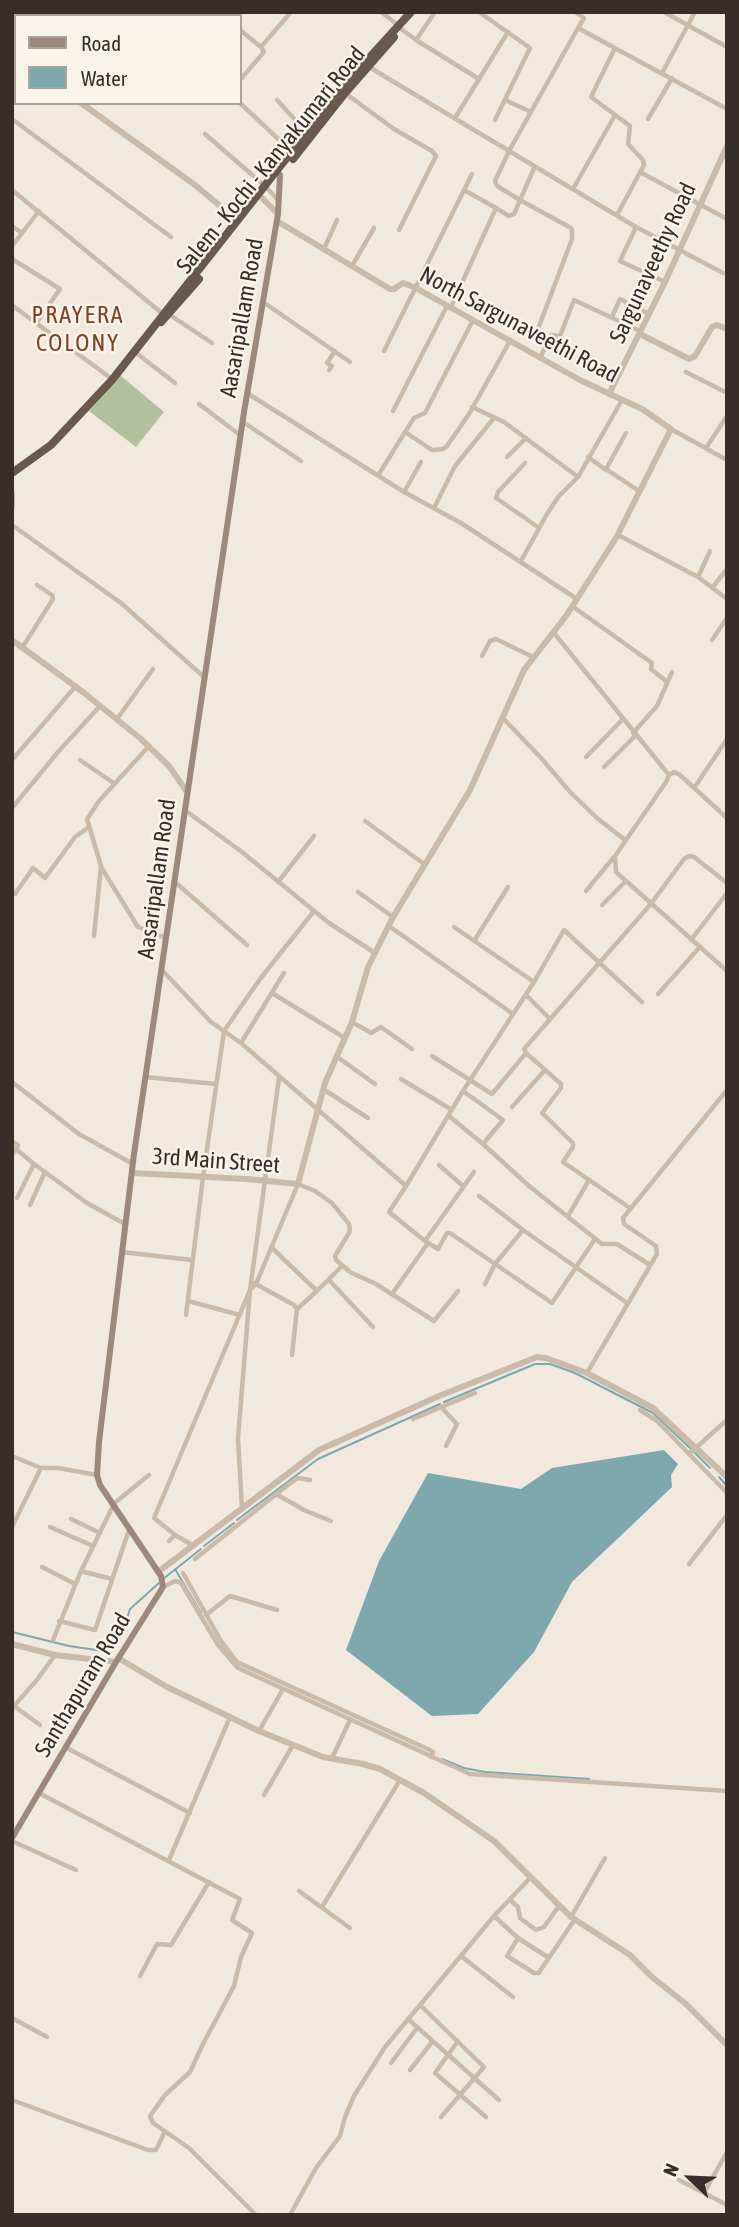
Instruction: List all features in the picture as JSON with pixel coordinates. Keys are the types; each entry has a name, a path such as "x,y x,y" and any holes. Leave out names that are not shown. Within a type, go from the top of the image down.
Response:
{"highway":[{"name":"Salem - Kochi - Kanyakumari Road","path":"12,473 51,445 112,380 411,12"},
{"name":"Salem - Kochi - Kanyakumari Road","path":"278,173 306,132 400,27 418,12"},
{"name":"Salem - Kochi - Kanyakumari Road","path":"166,315 261,197"}],"main road":[{"name":"Aasaripallam Road","path":"97,1475 125,1224 145,1077 242,422 278,217 278,173"},
{"path":"97,1475 100,1485 161,1580"},
{"name":"Santhapuram Road","path":"12,1840 161,1580"}],"street":[{"path":"261,47 291,12"},
{"path":"380,12 416,40 479,79"},
{"path":"416,40 435,12"},
{"path":"479,12 530,48 495,120"},
{"path":"575,12 584,19"},
{"path":"538,329 572,239 572,231 497,186 495,181 509,151 588,12"},
{"path":"664,12 727,47"},
{"path":"663,73 695,12"},
{"path":"578,29 727,109"},
{"path":"455,119 508,32"},
{"path":"242,34 261,47 263,55 242,78"},
{"path":"615,48 590,95 630,127 628,144 644,162 617,215"},
{"path":"369,67 677,251 723,273"},
{"path":"648,118 673,78"},
{"path":"345,93 436,156 400,230"},
{"path":"277,100 306,132"},
{"path":"505,100 531,112"},
{"path":"84,105 195,185 239,221"},
{"path":"242,105 292,151"},
{"path":"573,189 615,116"},
{"path":"12,120 171,237"},
{"path":"205,134 278,200"},
{"name":"Sargunaveethy Road","path":"609,394 665,282 727,146"},
{"path":"719,163 727,167"},
{"path":"463,190 509,216 514,214 535,166"},
{"path":"640,172 727,219"},
{"path":"384,351 472,174"},
{"path":"12,190 166,315 212,343"},
{"name":"North Sargunaveethi Road","path":"261,197 278,217 390,289 403,283 414,287 540,358 642,408 671,429"},
{"path":"393,411 449,307 496,208"},
{"path":"12,246 39,211"},
{"path":"324,249 337,220"},
{"path":"12,226 22,233"},
{"path":"636,227 620,261 665,282"},
{"path":"352,266 374,228"},
{"path":"12,259 61,289 37,322"},
{"path":"612,317 620,299 649,314"},
{"path":"540,358 551,335 560,336 574,300 612,317 689,359 695,356 712,327 717,325 727,329"},
{"path":"263,302 350,362"},
{"path":"13,306 112,380"},
{"path":"379,474 414,418 425,414 474,320"},
{"path":"405,432 432,450 443,449 472,407 510,341"},
{"path":"135,351 175,383"},
{"path":"329,370 332,366 327,363 335,351"},
{"path":"686,372 727,393"},
{"path":"247,393 404,492 521,561 577,600"},
{"path":"521,561 538,527 559,496 579,477 623,399"},
{"path":"199,404 240,435"},
{"path":"472,407 526,438 579,477"},
{"path":"706,448 727,416"},
{"path":"434,508 456,466 494,418"},
{"path":"242,422 301,461"},
{"path":"205,1550 175,1535 154,1518 253,1282 298,1184 323,1088 352,1022 368,967 393,917 470,790 524,670 577,600 618,535 671,429 727,460"},
{"path":"607,471 606,466 626,433"},
{"path":"507,457 526,438"},
{"path":"588,457 639,491"},
{"path":"404,492 421,462"},
{"path":"525,463 498,492 496,498 538,527"},
{"path":"12,494 12,507"},
{"path":"12,525 121,603 204,677"},
{"path":"618,535 698,577 727,599"},
{"path":"698,577 710,551"},
{"path":"712,588 727,569"},
{"path":"22,648 53,599 52,595 37,584"},
{"path":"572,606 652,663 651,669 666,681"},
{"path":"712,640 727,618"},
{"path":"554,633 668,775"},
{"path":"482,656 492,639 534,657"},
{"path":"12,640 149,746 169,766 187,792"},
{"path":"117,719 153,669"},
{"path":"604,767 657,706 671,673"},
{"path":"12,760 75,687"},
{"path":"12,808 100,706"},
{"path":"501,717 571,793 625,840"},
{"path":"586,757 623,720"},
{"path":"694,788 727,739"},
{"path":"149,746 89,815 89,827 101,866 138,927 166,938"},
{"path":"80,760 115,784"},
{"path":"668,775 677,773 727,818"},
{"path":"586,891 606,863 615,856 666,782 668,775"},
{"path":"186,811 314,911 375,953"},
{"path":"365,821 424,864"},
{"path":"15,894 33,868 45,878 75,837 89,827"},
{"path":"278,882 314,836"},
{"path":"615,856 616,872 625,882 727,971"},
{"path":"630,1208 564,1164 563,1160 573,1143 542,1113 562,1086 526,1053 525,1047 650,905 680,863 689,856 694,857 727,883"},
{"path":"94,936 101,866"},
{"path":"175,882 247,945"},
{"path":"602,905 625,882"},
{"path":"474,941 508,887"},
{"path":"358,892 393,917"},
{"path":"691,940 727,893"},
{"path":"186,1315 224,1031 260,979 314,911"},
{"path":"389,926 513,1014"},
{"path":"454,928 534,982"},
{"path":"595,1239 552,1303 450,1233 447,1233 438,1249 388,1212 526,995 564,930 642,1002"},
{"path":"658,995 699,948"},
{"path":"161,969 211,1022 240,1043 406,1186"},
{"path":"240,1043 284,973"},
{"path":"272,993 345,1038"},
{"path":"526,995 549,1018"},
{"path":"352,1022 371,1033 381,1027 412,1049"},
{"path":"432,1056 492,1094 526,1053"},
{"path":"336,1056 375,1084"},
{"path":"512,1107 545,1070"},
{"path":"145,1077 216,1084"},
{"path":"253,1282 264,1181 280,1077"},
{"path":"401,1080 452,1110"},
{"path":"12,1082 79,1134 133,1164"},
{"path":"323,1088 368,1118"},
{"path":"587,1373 658,1250 624,1224 623,1218 727,1090"},
{"path":"463,1091 503,1120 483,1144"},
{"path":"449,1116 595,1239 604,1245 617,1244 650,1265"},
{"path":"12,1140 18,1143 12,1156"},
{"path":"16,1149 87,1203 125,1224"},
{"path":"17,1198 34,1164"},
{"path":"439,1165 463,1186"},
{"path":"30,1205 45,1172"},
{"path":"392,1294 474,1172"},
{"name":"3rd Main Street","path":"132,1173 298,1184"},
{"path":"568,1216 589,1180"},
{"path":"298,1184 315,1191 332,1203 349,1224 350,1231 335,1256 342,1266 434,1321 458,1291"},
{"path":"479,1196 576,1269 628,1303"},
{"path":"485,1284 495,1264 523,1230"},
{"path":"271,1247 317,1291"},
{"path":"122,1252 192,1260"},
{"path":"292,1355 297,1309 342,1266"},
{"path":"329,1280 373,1327"},
{"path":"253,1282 297,1309"},
{"path":"242,1509 239,1438 250,1290"},
{"path":"188,1301 240,1315"},
{"path":"161,1580 196,1544 319,1450 439,1396 537,1357 587,1373 653,1408 727,1477"},
{"path":"413,1419 475,1393"},
{"path":"439,1396 442,1407 456,1422 446,1446"},
{"path":"640,1410 657,1421 727,1493"},
{"path":"690,1453 727,1420"},
{"path":"12,1456 41,1468 58,1468 97,1475"},
{"path":"12,1527 41,1468"},
{"path":"711,1476 718,1469"},
{"path":"53,1640 75,1584 113,1505 149,1475"},
{"path":"195,1559 299,1478 310,1480"},
{"path":"276,1494 331,1521"},
{"path":"689,1564 727,1515"},
{"path":"232,1516 237,1524"},
{"path":"71,1519 100,1533"},
{"path":"50,1527 93,1546"},
{"path":"59,1621 94,1630 129,1529"},
{"path":"169,1541 175,1535"},
{"path":"42,1567 75,1584"},
{"path":"81,1571 112,1579"},
{"path":"183,1573 231,1663 352,1719"},
{"path":"161,1580 181,1583 237,1662 470,1774 720,1788 727,1791"},
{"path":"204,1616 230,1596 277,1610"},
{"path":"12,1644 55,1655 117,1660 259,1731 332,1758 363,1763 424,1793 494,1841 559,1906 630,1955 686,2004 727,2045"},
{"path":"40,1725 13,1707 55,1655"},
{"path":"259,1731 283,1689"},
{"path":"169,1860 230,1717"},
{"path":"332,1758 352,1719"},
{"path":"264,1795 293,1745"},
{"path":"65,1747 190,1813"},
{"path":"321,1907 400,1780"},
{"path":"39,1793 240,1899 232,1920 252,1933 241,1957 234,1986 193,2067 187,2076 169,2090 150,2116 153,2123 189,2148 256,2215"},
{"path":"12,1840 76,1870"},
{"path":"518,1938 508,1952 509,1957 537,1973 573,1918 606,1858"},
{"path":"290,2215 316,2168 340,2136 354,2096 386,2047 494,1916 531,1877"},
{"path":"140,1976 157,1944 171,1945 209,1882"},
{"path":"299,1891 350,1928"},
{"path":"510,1900 518,1907 520,1918 536,1930 544,1927 559,1906"},
{"path":"494,1916 518,1938 549,1958"},
{"path":"461,1955 513,1997"},
{"path":"420,2005 483,2065 475,2079 441,2117"},
{"path":"12,2018 47,2036"},
{"path":"408,2019 499,2100"},
{"path":"391,2063 417,2028"},
{"path":"458,2040 435,2073 486,2117"},
{"path":"410,2070 432,2042"},
{"path":"12,2100 148,2150 156,2150 165,2132"},
{"path":"704,2193 727,2152"},
{"path":"680,2180 727,2204"}],"green space":[{"path":"120,375 164,412 136,447 89,411"}],"water":[{"path":"664,1450 678,1464 671,1475 672,1487 572,1582 534,1652 478,1714 432,1716 346,1650 379,1561 428,1473 521,1489 552,1468"}],"waterway":[{"path":"444,1402 535,1364 550,1364 575,1373 653,1413 691,1449"},
{"path":"237,1520 318,1459 440,1404"},
{"path":"695,1453 710,1468"},
{"path":"719,1477 727,1486"},
{"path":"204,1546 234,1523"},
{"path":"163,1579 201,1549"},
{"path":"175,1569 201,1613"},
{"path":"12,1632 103,1651 121,1637 130,1609 159,1583"},
{"path":"442,1759 464,1768 485,1772 589,1779"}],"district":[{"name":"PRAYERA COLONY","path":"78,329"}]}
